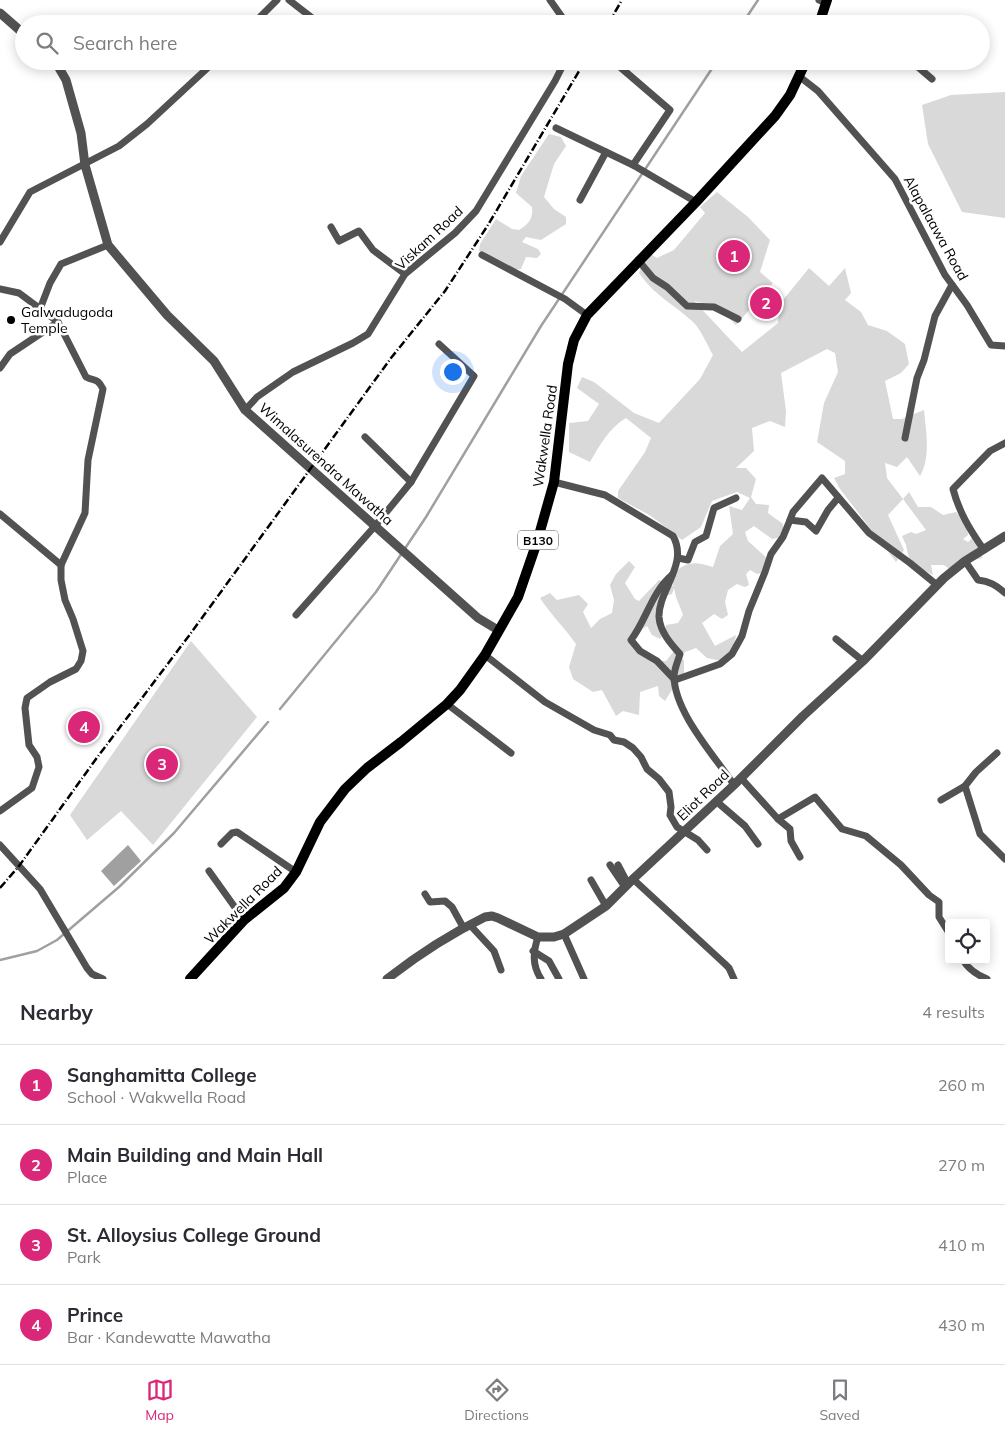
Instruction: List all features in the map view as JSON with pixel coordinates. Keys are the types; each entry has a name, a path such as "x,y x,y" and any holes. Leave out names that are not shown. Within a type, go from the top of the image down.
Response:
{"main road":[{"path":"821,15 824,1"},
{"name":"Wakwella Road","path":"190,979 244,920 284,888 296,872 320,822 345,788 447,704 460,690 485,655 518,597 537,542 554,482 568,364 574,340 587,315 696,202 775,116 790,95 803,70"}],"street":[{"path":"262,15 277,0"},
{"path":"289,0 308,15"},
{"path":"550,0 561,15"},
{"path":"0,13 15,26"},
{"path":"40,309 50,283 61,264 108,246 86,165 81,133 66,80 60,70"},
{"path":"0,242 30,192 86,165 119,146 206,70"},
{"name":"Viskam Road","path":"245,410 257,397 293,372 368,334 405,274 455,232 476,211 560,70"},
{"path":"623,70 670,110 633,165"},
{"path":"922,70 932,79"},
{"name":"Alapalaawa Road","path":"800,77 818,91 895,179 926,240 952,285 967,305 991,345 1005,346"},
{"path":"556,128 633,165 696,202"},
{"path":"580,200 606,152"},
{"path":"331,227 339,241 359,231 373,250 405,274"},
{"name":"Wimalasurendra Mawatha","path":"108,246 167,315 214,361 245,410 478,618 498,630"},
{"path":"482,255 561,298 587,315"},
{"path":"638,260 653,278 667,287 687,306 714,307 738,319"},
{"path":"905,438 917,378 924,360 935,316 952,285"},
{"path":"0,289 19,293 58,322 86,377 95,379 103,388 88,460 85,513 61,565 60,580 83,652 81,661 76,669 50,682 27,698 25,708 29,745 38,757 39,767 32,788 0,811"},
{"path":"0,368 10,354 58,322"},
{"path":"296,615 375,526 411,482 474,376 438,344"},
{"path":"365,437 411,482"},
{"path":"984,550 969,529 957,505 953,489 990,450 1005,443"},
{"path":"675,680 720,664 732,654 742,636 749,611 766,572 771,554 783,537 792,512 822,478 869,533 910,562 937,585"},
{"path":"554,482 605,495 673,536 678,544 678,558 659,618 664,634 680,654 674,674 677,696 691,724 734,785"},
{"path":"678,558 688,560 695,542 706,536 714,508 736,498"},
{"path":"790,520 806,522 816,531 828,510 838,498"},
{"path":"0,514 61,565"},
{"name":"Eliot Road","path":"538,937 564,934 606,906 863,661 937,585 965,560 1005,536"},
{"path":"965,560 978,580 995,584 1005,593"},
{"path":"672,575 664,582 652,600 640,628 631,640 640,651 657,661 675,680"},
{"path":"836,639 863,661"},
{"path":"485,655 506,669 545,702 594,730 610,735 614,740 624,742 634,748 647,769 659,779 669,792 670,815 677,827 698,840 707,850"},
{"path":"447,704 511,753"},
{"path":"941,800 965,786 976,772 997,753"},
{"path":"741,778 778,819 790,829 791,841 800,857"},
{"path":"965,786 980,834 1005,859"},
{"path":"778,819 815,797 842,829 866,836 901,865 928,895 939,902 939,917 945,927"},
{"path":"716,801 745,826 758,844"},
{"path":"221,844 232,833 237,832 296,872"},
{"path":"0,845 40,889 68,938 92,974 103,979"},
{"path":"614,865 629,883 729,968 734,979"},
{"path":"209,871 244,920"},
{"path":"591,880 606,906"},
{"path":"425,894 430,902 445,901 452,907 467,926 494,951 501,970"},
{"path":"387,979 415,956 467,926 492,916 509,922 538,937 533,951 534,964 541,979"},
{"path":"564,934 584,979"},
{"path":"533,951 549,961 559,979"},
{"path":"965,964 972,971 987,979"}],"shaded area":[{"path":"1005,92 1005,218 962,212 928,144 922,105 951,95"},
{"path":"549,134 561,137 566,146 554,164 544,197 554,209 566,217 566,224 541,240 526,237 522,242 538,249 541,254 537,258 526,257 521,269 510,268 499,264 479,251 480,244 496,219 512,229 519,230 530,221 532,207 516,193 521,176"},
{"path":"717,192 748,217 770,240 760,272 773,283 736,325 716,306 694,301 742,352 778,323 779,305 809,268 829,286 845,268 851,293 845,300 861,312 868,325 887,331 905,344 909,364 901,373 885,381 893,419 902,419 924,410 927,444 926,461 920,476 907,457 897,467 885,463 887,478 903,499 888,515 904,550 896,562 840,489 834,478 845,474 845,461 817,442 824,403 838,372 835,353 827,349 781,373 786,411 785,427 770,421 752,428 754,451 736,468 746,468 756,479 751,497 756,504 769,505 768,513 783,524 783,537 772,539 754,526 745,532 748,541 769,560 765,572 757,574 750,570 746,574 749,585 745,587 737,584 728,590 725,602 728,615 722,619 714,614 702,623 715,646 736,635 732,654 721,661 707,658 696,648 680,654 684,661 684,674 665,701 659,696 658,686 640,692 639,715 623,711 616,716 602,690 593,692 573,679 569,667 576,644 540,598 550,593 557,600 579,595 588,604 583,612 591,628 600,619 612,613 614,600 610,585 616,574 629,561 635,567 625,583 635,599 639,601 659,580 673,586 672,575 686,565 695,563 713,567 720,546 733,534 729,506 742,510 750,498 737,492 712,501 701,527 682,540 651,516 618,498 618,491 645,452 651,438 626,418 601,443 590,462 569,452 569,423 588,421 599,404 577,388 582,377 594,382 634,413 659,423 700,379 713,355 695,324 658,294 639,273 646,255 652,255 657,258 674,250 705,213 700,207","holes":["674,588 683,615 678,623 666,625 664,634 657,627 662,597 672,594","647,626 652,635 660,639 664,634 674,651 666,661 657,661 629,637"]},
{"path":"909,492 918,507 931,507 943,515 956,512 967,526 968,535 963,539 968,542 973,537 981,549 982,558 970,561 952,571 944,565 931,565 933,575 910,563 902,536 911,532 916,534 926,530 903,499"},
{"path":"191,641 257,717 153,845 121,811 87,840 70,815"},
{"path":"128,845 141,861 114,886 101,871"}],"waterway":[{"path":"748,15 758,0"},
{"path":"280,709 376,592 426,517 541,326 711,70"},
{"path":"0,960 37,951 57,940 119,887 174,833 268,722"}],"railway":[{"path":"613,15 622,0"},
{"path":"0,888 19,866 96,759 191,633 391,358 445,291 488,225 580,70"}],"place":[{"name":"Sanghamitta College","path":"734,256"},
{"name":"Main Building and Main Hall","path":"766,303"},
{"name":"Galwadugoda Temple","path":"11,320"},
{"name":"Prince","path":"84,727"},
{"name":"St. Alloysius College Ground","path":"162,764"}]}
